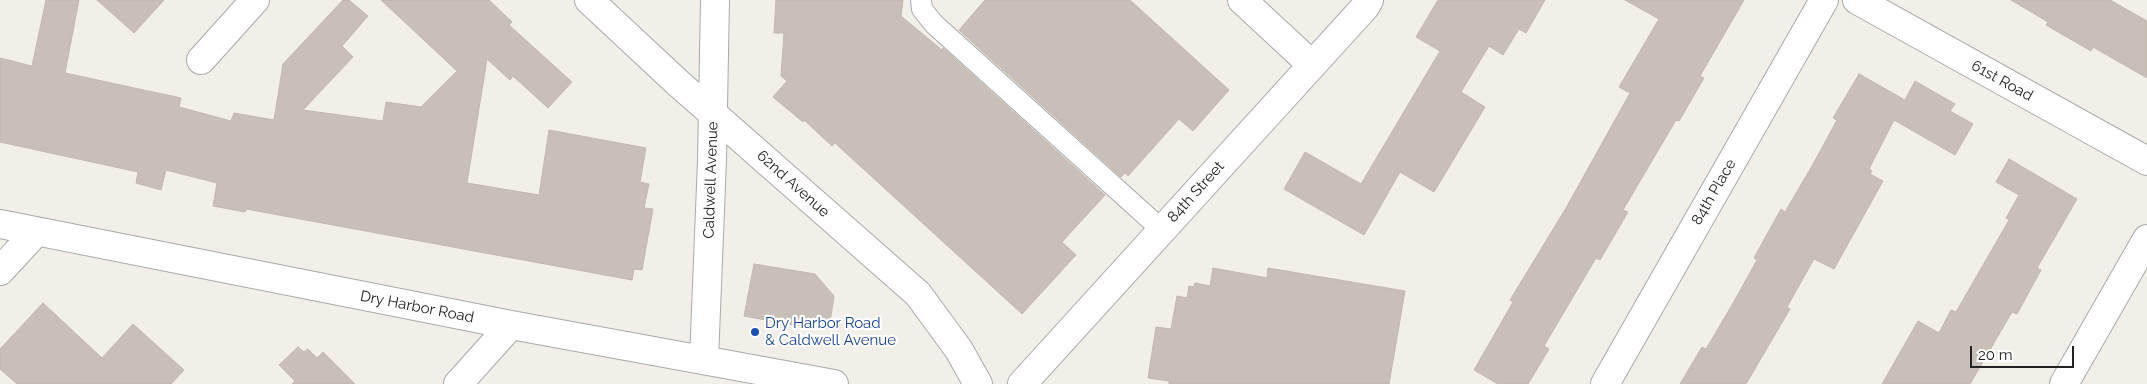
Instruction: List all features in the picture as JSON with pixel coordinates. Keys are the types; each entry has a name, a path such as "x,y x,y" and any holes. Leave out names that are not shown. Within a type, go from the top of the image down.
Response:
{"street":[{"path":"201,60 255,0"},
{"name":"62nd Avenue","path":"589,0 678,83 918,294 959,350 978,384"},
{"name":"Caldwell Avenue","path":"704,360 715,0"},
{"path":"1242,0 1312,65"},
{"name":"84th Street","path":"1022,384 1366,7 1369,0"},
{"name":"84th Place","path":"1605,384 1824,0"},
{"name":"61st Road","path":"1857,0 2147,161"},
{"name":"Dry Harbor Road","path":"0,224 511,326 834,384"},
{"path":"0,271 36,232"},
{"path":"2064,384 2147,239"},
{"path":"458,384 511,326"}],"lane":[{"path":"922,0 922,9 934,24 1162,230"}],"building":[{"path":"46,0 79,0 65,73 181,98 179,107 231,121 234,113 274,120 283,64 343,0 349,0 368,16 342,46 353,57 303,110 383,121 386,102 421,107 457,71 381,0 489,0 512,22 509,25 572,82 548,108 513,76 510,80 487,59 467,183 539,195 549,130 646,148 640,182 649,184 644,208 653,209 642,270 634,269 632,280 246,209 245,212 213,206 217,183 166,170 161,190 136,183 138,172 0,142 0,58 32,66"},
{"path":"97,0 164,0 134,33"},
{"path":"776,0 903,0 901,16 942,50 943,48 1105,195 1062,242 1076,255 1022,314 835,143 832,146 804,120 803,122 773,97 787,81 781,76 784,33 774,33"},
{"path":"985,0 1130,0 1229,90 1193,131 1179,119 1128,176 1125,173 1121,177 959,30"},
{"path":"1438,0 1545,0 1526,33 1519,29 1503,55 1489,46 1461,92 1485,107 1434,192 1400,172 1364,235 1284,189 1305,152 1361,184 1440,51 1416,37"},
{"path":"1625,0 1744,0 1700,76 1704,78 1679,121 1676,120 1623,210 1628,212 1600,260 1596,258 1544,346 1549,349 1528,384 1498,384 1474,370 1513,302 1510,300 1566,208 1630,93 1619,87 1659,19"},
{"path":"2011,0 2110,0 2147,21 2147,78 2093,47 2091,51 2046,25 2048,22"},
{"path":"1859,74 1905,100 1915,81 1955,104 1950,111 1973,124 1955,155 1894,120 1869,169 1872,171 1870,174 1883,181 1834,269 1814,259 1787,307 1790,309 1746,384 1680,384 1702,347 1706,349 1732,305 1757,260 1754,258 1781,209 1785,212 1812,166 1837,120 1833,118"},
{"path":"2009,159 2077,199 2037,268 2041,270 2017,314 2012,312 1970,384 1882,384 1918,321 1939,333 1951,310 1956,312 2009,220 2006,218 2019,195 1996,182"},
{"path":"754,264 815,274 834,296 829,329 811,325 810,328 744,316"},
{"path":"1213,268 1267,278 1268,268 1405,291 1389,384 1169,384 1169,381 1148,378 1156,327 1171,329 1177,296 1187,298 1189,286 1194,287 1195,283 1210,286"},
{"path":"43,303 102,358 133,324 184,370 171,384 17,384 0,369 0,349"},
{"path":"298,347 304,352 308,349 317,358 323,352 355,384 292,384 295,381 279,365"}],"place":[{"name":"Dry Harbor Road & Caldwell Avenue","path":"755,332"}]}
